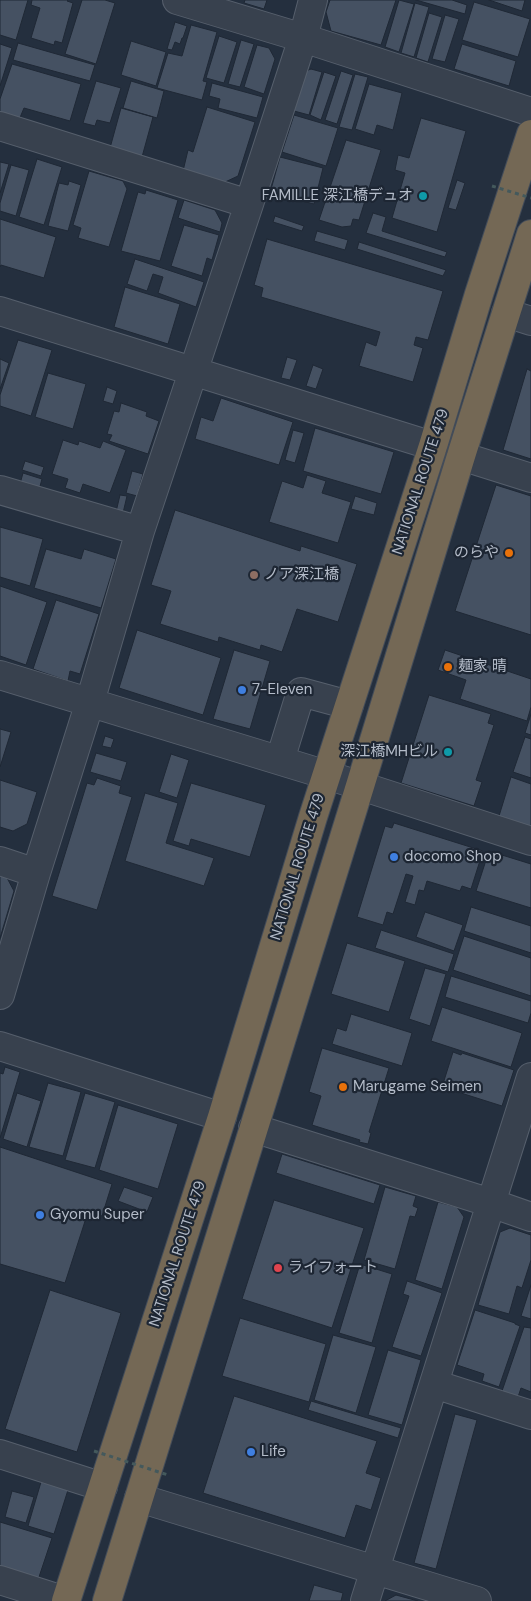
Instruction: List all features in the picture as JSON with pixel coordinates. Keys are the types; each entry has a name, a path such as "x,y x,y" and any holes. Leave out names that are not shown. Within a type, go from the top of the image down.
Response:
{"highway":[{"name":"NATIONAL ROUTE 479","path":"66,1601 222,1116 349,705 531,134"},
{"name":"NATIONAL ROUTE 479","path":"107,1601 461,456 518,317 531,234"}],"street":[{"path":"177,0 303,38 531,112"},
{"path":"0,995 90,702 140,531 249,204 303,38 313,0"},
{"path":"0,126 249,204"},
{"path":"0,311 433,446"},
{"path":"461,456 531,478"},
{"path":"0,490 140,531"},
{"path":"0,675 280,760 531,841"},
{"path":"280,760 301,692 349,705"},
{"path":"0,861 36,873"},
{"path":"0,1046 222,1116"},
{"path":"365,1601 531,1077"},
{"path":"254,1128 531,1217"},
{"path":"434,1384 531,1415"},
{"path":"0,1454 102,1487"},
{"path":"139,1498 476,1601"},
{"path":"0,1580 66,1601"}],"path":[{"path":"492,186 531,198"},
{"path":"94,1451 168,1474"}],"building":[{"path":"0,0 28,0 16,40 0,35"},
{"path":"32,0 68,0 73,3 62,43 55,41 54,45 31,38 40,8 31,5"},
{"path":"82,0 105,0 115,3 96,64 65,54"},
{"path":"245,0 267,0 264,9 244,3"},
{"path":"330,0 396,0 381,45 331,31 326,12"},
{"path":"399,0 414,4 399,52 385,47"},
{"path":"416,0 452,0 467,5 465,14"},
{"path":"489,0 525,0 522,11"},
{"path":"474,2 530,19 518,57 462,40"},
{"path":"415,3 429,7 414,57 401,53"},
{"path":"429,13 442,17 428,62 416,58"},
{"path":"445,15 459,19 445,62 432,59"},
{"path":"175,22 187,26 180,44 175,42 172,50 167,49"},
{"path":"191,25 217,32 203,81 207,82 202,100 157,88 168,53 182,56"},
{"path":"219,36 237,42 224,83 206,78"},
{"path":"241,40 254,44 240,87 228,84"},
{"path":"131,41 166,52 156,86 121,75"},
{"path":"18,43 95,65 90,81 13,60"},
{"path":"0,44 12,48 0,86"},
{"path":"462,44 516,61 509,86 454,69"},
{"path":"257,45 269,48 275,59 264,94 244,87"},
{"path":"12,64 81,84 70,121 24,108 19,120 0,113 0,99"},
{"path":"311,69 322,72 309,115 294,111 306,71"},
{"path":"341,71 353,75 337,124 325,120"},
{"path":"324,72 336,76 321,120 310,115"},
{"path":"355,74 368,77 352,130 339,127"},
{"path":"96,81 121,88 110,123 97,120 95,126 83,123"},
{"path":"131,81 164,91 157,118 123,108"},
{"path":"212,83 263,97 257,118 218,108 220,99 209,96"},
{"path":"369,84 402,93 393,130 377,125 374,135 355,129"},
{"path":"207,107 255,122 238,176 223,183 183,171 188,150 193,152"},
{"path":"121,108 153,117 142,157 110,148"},
{"path":"294,115 338,128 326,166 282,152"},
{"name":"FAMILLE 深江橋デュオ","path":"421,118 466,131 437,232 392,218 405,173 395,170 398,155 409,158"},
{"path":"346,140 381,150 359,220 353,219 351,226 342,227 319,220"},
{"path":"280,157 323,168 314,204 270,193"},
{"path":"37,159 62,167 44,225 19,217"},
{"path":"0,162 9,164 0,193"},
{"path":"11,165 29,170 16,216 0,211 0,203"},
{"path":"89,171 123,181 127,189 109,247 78,238 81,228 73,225"},
{"path":"457,180 465,183 456,210 448,208"},
{"path":"69,181 81,185 68,231 48,226 59,183 68,185"},
{"path":"146,190 178,200 160,261 121,251 138,192 145,194"},
{"path":"184,200 215,210 222,223 220,232 178,218"},
{"path":"373,213 386,217 382,231 447,252 445,257 366,233"},
{"path":"275,216 304,226 302,231 273,222"},
{"path":"0,219 56,237 44,278 1,265 0,267"},
{"path":"184,225 219,235 212,260 207,258 202,276 171,266"},
{"path":"317,231 348,240 345,250 314,241"},
{"path":"267,239 443,291 428,340 416,337 414,345 423,348 413,382 359,366 366,342 376,346 380,332 261,297 263,288 254,285"},
{"path":"359,242 446,270 443,276 357,249"},
{"path":"135,259 204,282 196,307 158,293 163,277 153,274 147,291 127,284"},
{"path":"125,287 180,304 168,344 114,327"},
{"path":"18,340 52,350 31,416 0,406 0,395"},
{"path":"287,357 297,360 290,380 281,378"},
{"path":"0,359 9,363 0,389"},
{"path":"313,365 323,369 316,389 306,386"},
{"path":"527,369 531,371 531,459 503,450"},
{"path":"48,373 86,384 73,429 35,417"},
{"path":"107,387 117,391 113,404 103,401"},
{"path":"221,398 293,422 279,465 195,439 201,417 213,421"},
{"path":"121,403 147,412 146,416 159,421 148,454 109,441 112,435 107,434 114,411 119,412"},
{"path":"315,428 394,452 381,494 303,471"},
{"path":"293,430 304,433 295,463 285,460"},
{"path":"63,440 78,445 79,441 100,448 103,441 126,450 110,493 83,484 80,493 65,488 68,479 52,474"},
{"path":"25,461 44,467 41,476 22,470"},
{"path":"132,471 143,474 137,496 126,493"},
{"path":"23,473 42,479 39,490 20,484"},
{"path":"307,475 326,481 322,493 351,502 338,543 269,522 282,481 303,488"},
{"path":"496,485 531,496 531,635 455,611"},
{"path":"120,495 127,496 123,513 116,512"},
{"path":"355,496 377,503 374,515 351,509"},
{"name":"ノア深江橋","path":"175,510 300,551 301,546 357,564 338,622 297,609 282,652 261,645 260,650 219,637 218,642 160,624 171,591 151,585"},
{"path":"0,527 43,539 30,586 0,577"},
{"path":"46,549 81,559 84,549 116,559 101,608 34,588"},
{"path":"0,586 47,602 26,665 0,656"},
{"path":"56,600 99,614 80,674 70,671 68,681 33,669"},
{"path":"137,630 221,658 203,715 119,688"},
{"name":"7-Eleven","path":"234,650 270,661 250,729 213,719"},
{"path":"445,650 531,679 531,707 527,721 460,699 466,680 438,670"},
{"name":"深江橋MHビル","path":"429,695 491,714 488,723 494,725 476,780 482,782 474,806 401,783"},
{"path":"531,714 531,735 525,733"},
{"path":"0,729 11,732 0,767"},
{"path":"105,736 114,739 111,748 102,746"},
{"path":"525,737 531,739 531,778 513,772"},
{"path":"96,753 127,762 121,781 90,772"},
{"path":"171,754 189,760 177,798 159,792"},
{"path":"511,777 531,784 531,827 499,816"},
{"path":"97,778 121,786 119,793 132,797 97,910 52,896 87,783 94,785"},
{"path":"0,780 37,792 27,824 13,831 0,827"},
{"path":"191,783 266,805 250,857 191,839 189,846 173,841"},
{"path":"145,793 178,803 166,843 214,858 204,886 125,861"},
{"path":"394,823 483,851 471,889 462,886 460,891 427,881 424,891 419,890 415,905 405,902 413,876 406,874 393,914 387,912 383,925 357,917 385,826 392,828"},
{"path":"489,851 531,864 531,908 476,891"},
{"path":"0,874 6,876 14,891 0,938"},
{"path":"471,907 531,926 531,953 464,931"},
{"path":"425,912 463,925 454,951 416,937"},
{"path":"381,930 454,954 448,972 375,948"},
{"path":"464,936 531,958 531,996 453,970"},
{"path":"347,943 405,961 389,1012 331,994"},
{"path":"425,968 446,974 430,1026 409,1019"},
{"path":"451,976 531,1001 531,1013 528,1023 445,997"},
{"path":"442,1007 522,1033 511,1067 431,1041"},
{"path":"351,1014 412,1033 402,1066 332,1044 337,1028 346,1031"},
{"path":"322,1048 389,1068 369,1132 371,1133 368,1144 312,1125 321,1096 309,1092"},
{"path":"453,1052 461,1055 462,1053 514,1070 502,1106 442,1087"},
{"path":"5,1067 20,1072 0,1138 0,1073 3,1074"},
{"path":"48,1083 81,1092 63,1156 29,1147"},
{"path":"17,1093 41,1101 27,1147 3,1139"},
{"path":"85,1093 115,1102 95,1168 65,1160"},
{"path":"118,1105 178,1124 158,1189 99,1170"},
{"path":"0,1147 112,1184 102,1216 88,1212 65,1283 0,1264"},
{"path":"282,1154 380,1185 374,1204 276,1173"},
{"path":"124,1187 153,1197 147,1212 118,1201"},
{"path":"385,1187 416,1196 413,1206 418,1208 415,1217 410,1216 395,1269 364,1260"},
{"path":"274,1200 364,1228 332,1328 242,1299"},
{"path":"438,1202 457,1207 464,1217 442,1289 415,1280"},
{"path":"510,1228 531,1235 531,1260 522,1288 517,1286 509,1314 478,1305 500,1232"},
{"path":"360,1264 392,1274 372,1343 339,1333"},
{"path":"407,1281 442,1293 421,1356 392,1347 409,1296 403,1294"},
{"path":"531,1285 531,1319 521,1316"},
{"path":"50,1290 121,1313 77,1452 5,1429"},
{"path":"475,1310 520,1326 499,1387 482,1381 484,1374 457,1365"},
{"path":"240,1318 326,1344 309,1402 222,1376"},
{"path":"524,1327 531,1328 531,1392 521,1388 518,1397 502,1391"},
{"path":"333,1335 376,1347 356,1413 314,1400"},
{"path":"388,1350 421,1360 402,1425 368,1415"},
{"path":"234,1396 377,1441 366,1473 381,1478 371,1510 356,1505 345,1538 203,1493"},
{"path":"311,1401 401,1428 398,1438 308,1410"},
{"path":"455,1414 477,1420 436,1569 414,1563"},
{"path":"41,1482 68,1490 54,1534 28,1526"},
{"path":"12,1491 34,1497 26,1523 5,1517"},
{"path":"0,1522 52,1538 38,1580 0,1568"},
{"path":"314,1585 343,1593 341,1601 309,1601"},
{"path":"396,1595 418,1601 385,1601"}],"place":[{"name":"FAMILLE 深江橋デュオ","path":"423,196"},
{"name":"のらや","path":"509,553"},
{"name":"ノア深江橋","path":"254,575"},
{"name":"麺家 晴","path":"448,667"},
{"name":"7-Eleven","path":"242,690"},
{"name":"深江橋MHビル","path":"448,752"},
{"name":"docomo Shop","path":"394,857"},
{"name":"Marugame Seimen","path":"343,1087"},
{"name":"Gyomu Super","path":"40,1215"},
{"name":"ライフォート","path":"278,1268"},
{"name":"Life","path":"251,1452"}]}
